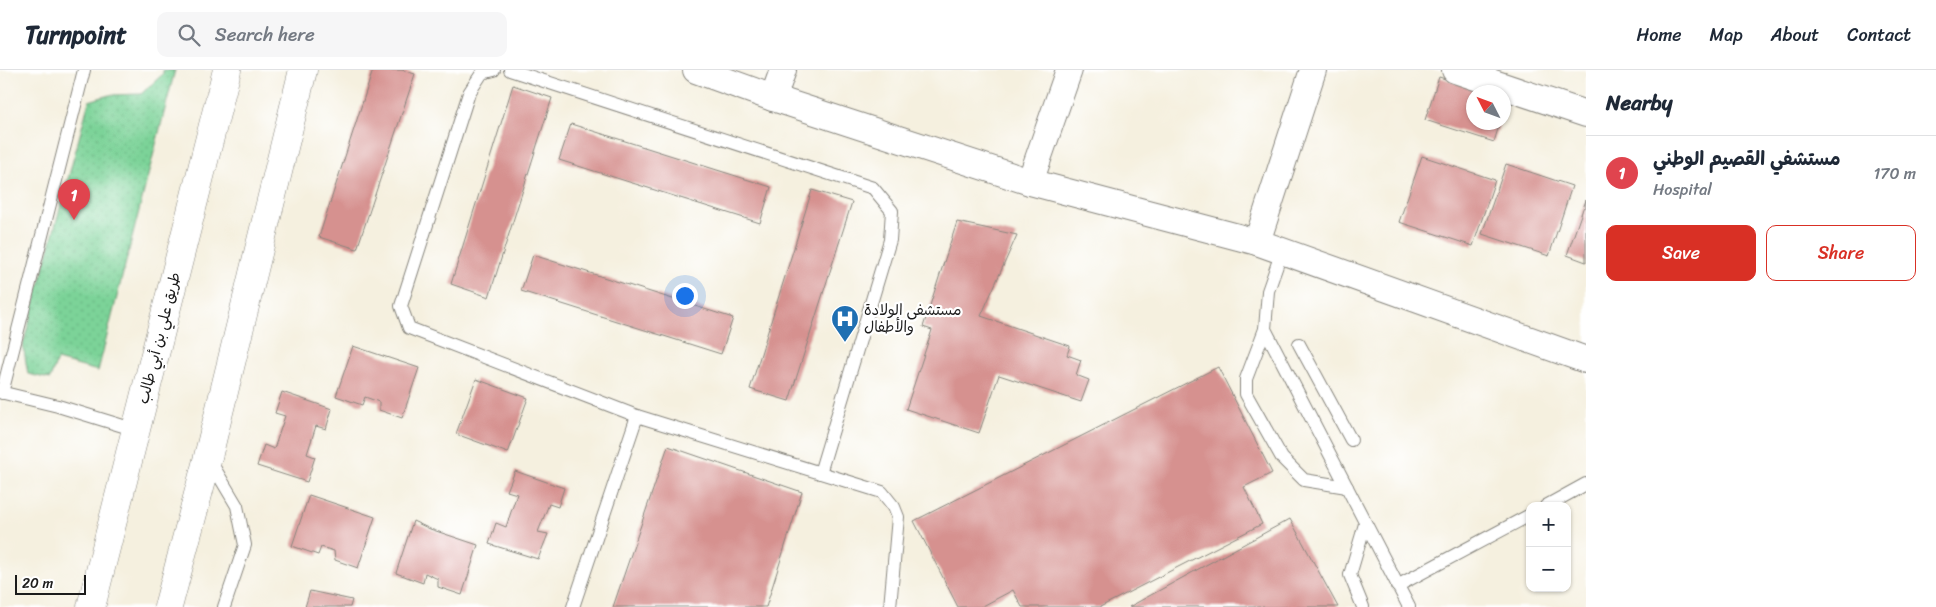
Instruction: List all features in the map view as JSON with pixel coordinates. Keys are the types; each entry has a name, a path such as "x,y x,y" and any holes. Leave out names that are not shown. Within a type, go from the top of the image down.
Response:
{"main road":[{"name":"طريق علي بن أبي طالب","path":"91,607 227,70"},
{"path":"168,607 208,457 303,70"}],"street":[{"path":"696,70 773,98 1030,182 1257,242 1586,360"},
{"path":"773,98 783,70"},
{"path":"1030,182 1069,70"},
{"path":"1257,242 1313,70"},
{"path":"1455,70 1586,114"}],"lane":[{"path":"84,70 1,392 58,406 136,430"},
{"path":"494,70 482,73 469,93 401,306 409,328 637,416 882,492 894,507 898,517 890,607"},
{"path":"510,70 873,188 892,211 890,240 820,473"},
{"path":"1282,251 1268,290 1265,328 1246,379 1246,394 1282,458 1304,480 1347,487"},
{"path":"1265,328 1409,607"},
{"path":"1299,344 1351,440"},
{"path":"573,607 637,416"},
{"path":"208,457 237,506 245,545 224,607"},
{"path":"1553,502 1586,484"},
{"path":"1397,586 1526,517"},
{"path":"1363,607 1350,575 1366,524"}],"green space":[{"path":"163,70 175,70 98,371 57,360 50,379 28,374 23,345 89,101 109,95 141,94 163,74"}],"building":[{"path":"373,70 402,70 415,74 357,249 319,237"},
{"path":"1439,77 1466,85 1466,130 1498,130 1494,142 1425,120"},
{"path":"513,85 552,98 489,297 451,284"},
{"path":"571,124 771,187 760,223 559,160"},
{"path":"1422,156 1495,180 1473,246 1399,222"},
{"path":"1506,164 1572,186 1549,256 1482,234"},
{"path":"812,190 852,202 789,401 750,389"},
{"path":"1586,200 1586,262 1567,255"},
{"path":"957,222 1017,235 981,316 1070,346 1067,355 1081,360 1076,375 1089,380 1081,402 999,375 979,433 906,409 932,330 923,327"},
{"path":"533,255 733,318 721,354 521,291"},
{"path":"353,346 419,368 402,418 379,410 379,402 365,397 362,405 336,396"},
{"path":"1218,367 1272,473 1244,487 1262,524 1100,607 1022,607 1013,590 981,607 958,607 914,521"},
{"path":"476,379 528,398 508,453 456,434"},
{"path":"282,392 332,409 326,429 316,426 307,454 315,457 307,482 257,466 264,445 274,449 285,416 275,413"},
{"path":"668,446 802,492 766,607 613,607"},
{"path":"515,471 564,488 558,507 549,504 538,532 548,534 538,559 489,544 496,523 506,527 517,494 507,491"},
{"path":"309,495 375,517 358,568 335,560 334,551 321,547 318,555 292,546"},
{"path":"1290,519 1338,607 1129,607"},
{"path":"413,521 430,529 478,545 462,595 438,587 438,579 425,573 423,583 396,573"},
{"path":"310,591 352,600 350,607 305,607"}],"place":[{"name":"مستشفي القصيم الوطني","path":"74,220"},
{"name":"مستشفى الولادة والأطفال","path":"845,343"}]}
